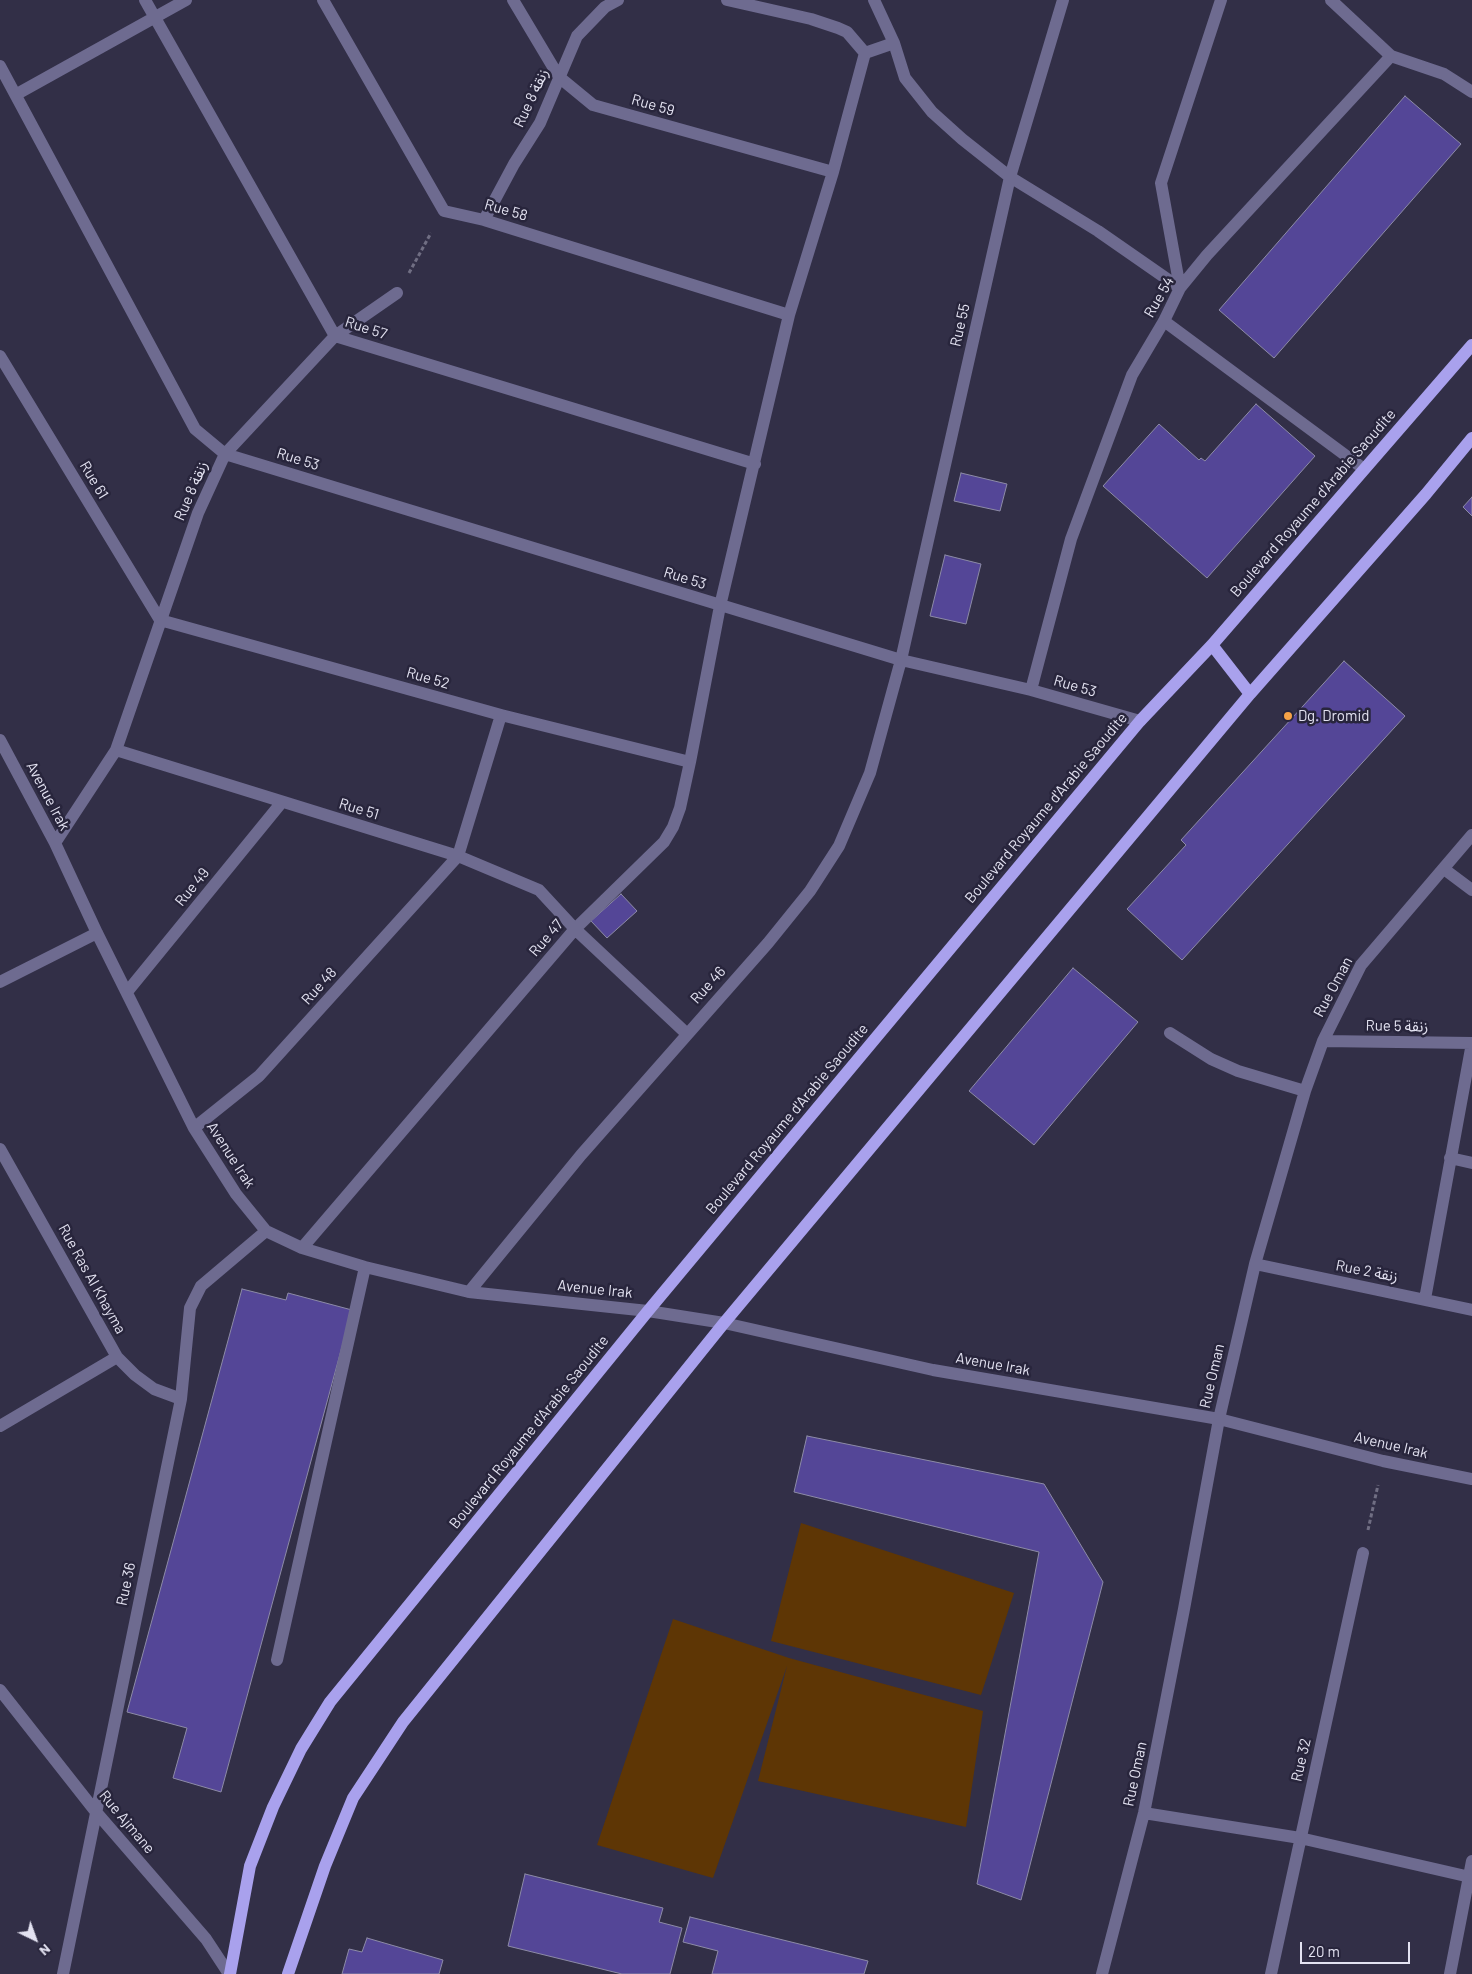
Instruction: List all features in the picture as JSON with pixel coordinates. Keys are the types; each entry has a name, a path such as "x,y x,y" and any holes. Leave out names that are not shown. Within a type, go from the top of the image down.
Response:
{"main road":[{"name":"Boulevard Royaume d'Arabie Saoudite","path":"230,1974 250,1866 297,1757 325,1710 648,1310 1140,721 1212,645 1472,345"},
{"path":"288,1974 324,1866 353,1798 403,1722 724,1323 1250,694 1426,494 1472,438"},
{"path":"1212,645 1250,694"}],"street":[{"name":"Rue 57","path":"145,0 334,336 755,464"},
{"path":"17,94 186,0"},
{"path":"324,0 444,210"},
{"name":"Rue 59","path":"513,0 559,77 593,105 834,172"},
{"name":"Rue 8 زنقة","path":"484,220 514,164 540,123 577,36 605,7 618,0"},
{"path":"728,0 810,19 838,28 847,32 865,53 894,43"},
{"path":"874,0 894,43 906,78 932,112 962,139 1010,177 1098,231 1180,288"},
{"name":"Rue 55","path":"901,660 1010,177 1063,0"},
{"path":"1180,288 1161,183 1220,0"},
{"path":"1331,0 1391,56 1444,74 1472,92"},
{"name":"Rue 47","path":"302,1248 575,928 664,842 680,808 720,606 789,315 834,172 865,53"},
{"name":"Rue 54","path":"1031,690 1071,539 1132,375 1164,321 1180,288 1207,255 1391,56"},
{"path":"0,66 17,94 195,429 225,454"},
{"name":"Rue 58","path":"444,210 484,220 789,315"},
{"name":"Rue 8 زنقة","path":"55,843 116,750 198,513 225,454 334,336 397,293"},
{"path":"1164,321 1364,469"},
{"name":"Rue 61","path":"0,356 160,620"},
{"name":"Rue 53","path":"225,454 901,660 1031,690 1140,721"},
{"name":"Rue 52","path":"160,620 501,715 690,762"},
{"name":"Rue 46","path":"469,1292 581,1154 768,943 810,891 839,846 870,773 901,660"},
{"path":"458,856 501,715"},
{"name":"Avenue Irak","path":"0,740 55,843 96,933 194,1128 236,1194 266,1231 302,1248 365,1267 469,1292 648,1310 724,1323 933,1370 1219,1419 1383,1461 1472,1479"},
{"name":"Rue 51","path":"116,750 458,856 539,890 575,928 687,1034"},
{"name":"Rue 49","path":"127,992 282,802"},
{"name":"Rue Oman","path":"1102,1974 1144,1812 1219,1419 1255,1264 1305,1091 1323,1041 1361,965 1472,835"},
{"name":"Rue 48","path":"194,1128 259,1076 458,856"},
{"path":"1444,869 1472,890"},
{"path":"0,982 96,933"},
{"path":"1170,1033 1220,1063 1305,1091"},
{"name":"Rue 5 زنقة","path":"1323,1041 1472,1043"},
{"path":"1425,1299 1472,1043"},
{"name":"Rue Ras Al Khayma","path":"0,1149 117,1357 135,1375 154,1388 181,1399"},
{"path":"1450,1158 1472,1163"},
{"name":"Rue 36","path":"64,1974 181,1399 190,1308 201,1286 214,1273 266,1231"},
{"name":"Rue 2 زنقة","path":"1255,1264 1472,1310"},
{"path":"278,1660 365,1267"},
{"path":"0,1426 117,1357"},
{"name":"Rue 32","path":"1271,1974 1363,1553"},
{"name":"Rue Ajmane","path":"0,1690 96,1812 206,1939 230,1974"},
{"path":"1144,1812 1300,1838 1470,1877"},
{"path":"1450,1974 1472,1861"}],"path":[{"path":"397,293 444,210"},
{"path":"1363,1553 1383,1461"}],"shaded area":[{"path":"801,1523 1014,1593 981,1695 771,1641"},
{"path":"673,1619 789,1658 983,1711 966,1827 758,1781 787,1666 713,1878 597,1845"}],"building":[{"path":"1405,96 1461,144 1274,358 1219,310"},
{"path":"1256,404 1315,456 1207,578 1103,486 1159,424 1199,460 1201,458 1205,461"},
{"path":"961,473 1007,484 1000,511 954,501"},
{"path":"1472,497 1472,516 1463,507"},
{"path":"945,555 981,564 966,624 930,616"},
{"path":"1344,661 1405,716 1182,960 1127,909 1186,845 1181,840"},
{"path":"621,894 637,911 607,938 591,921"},
{"path":"1073,968 1138,1022 1034,1145 969,1091"},
{"path":"242,1289 286,1300 288,1293 352,1310 221,1792 173,1778 187,1728 127,1712"},
{"path":"807,1436 1044,1484 1103,1582 1021,1900 977,1884 1039,1552 794,1492"},
{"path":"525,1874 663,1908 659,1922 682,1928 670,1974 622,1974 508,1946"},
{"path":"690,1917 868,1961 864,1974 712,1974 718,1951 683,1942"},
{"path":"367,1938 443,1960 439,1974 342,1974 349,1949 362,1952"}],"place":[{"name":"Dg. Dromid","path":"1288,716"}]}
